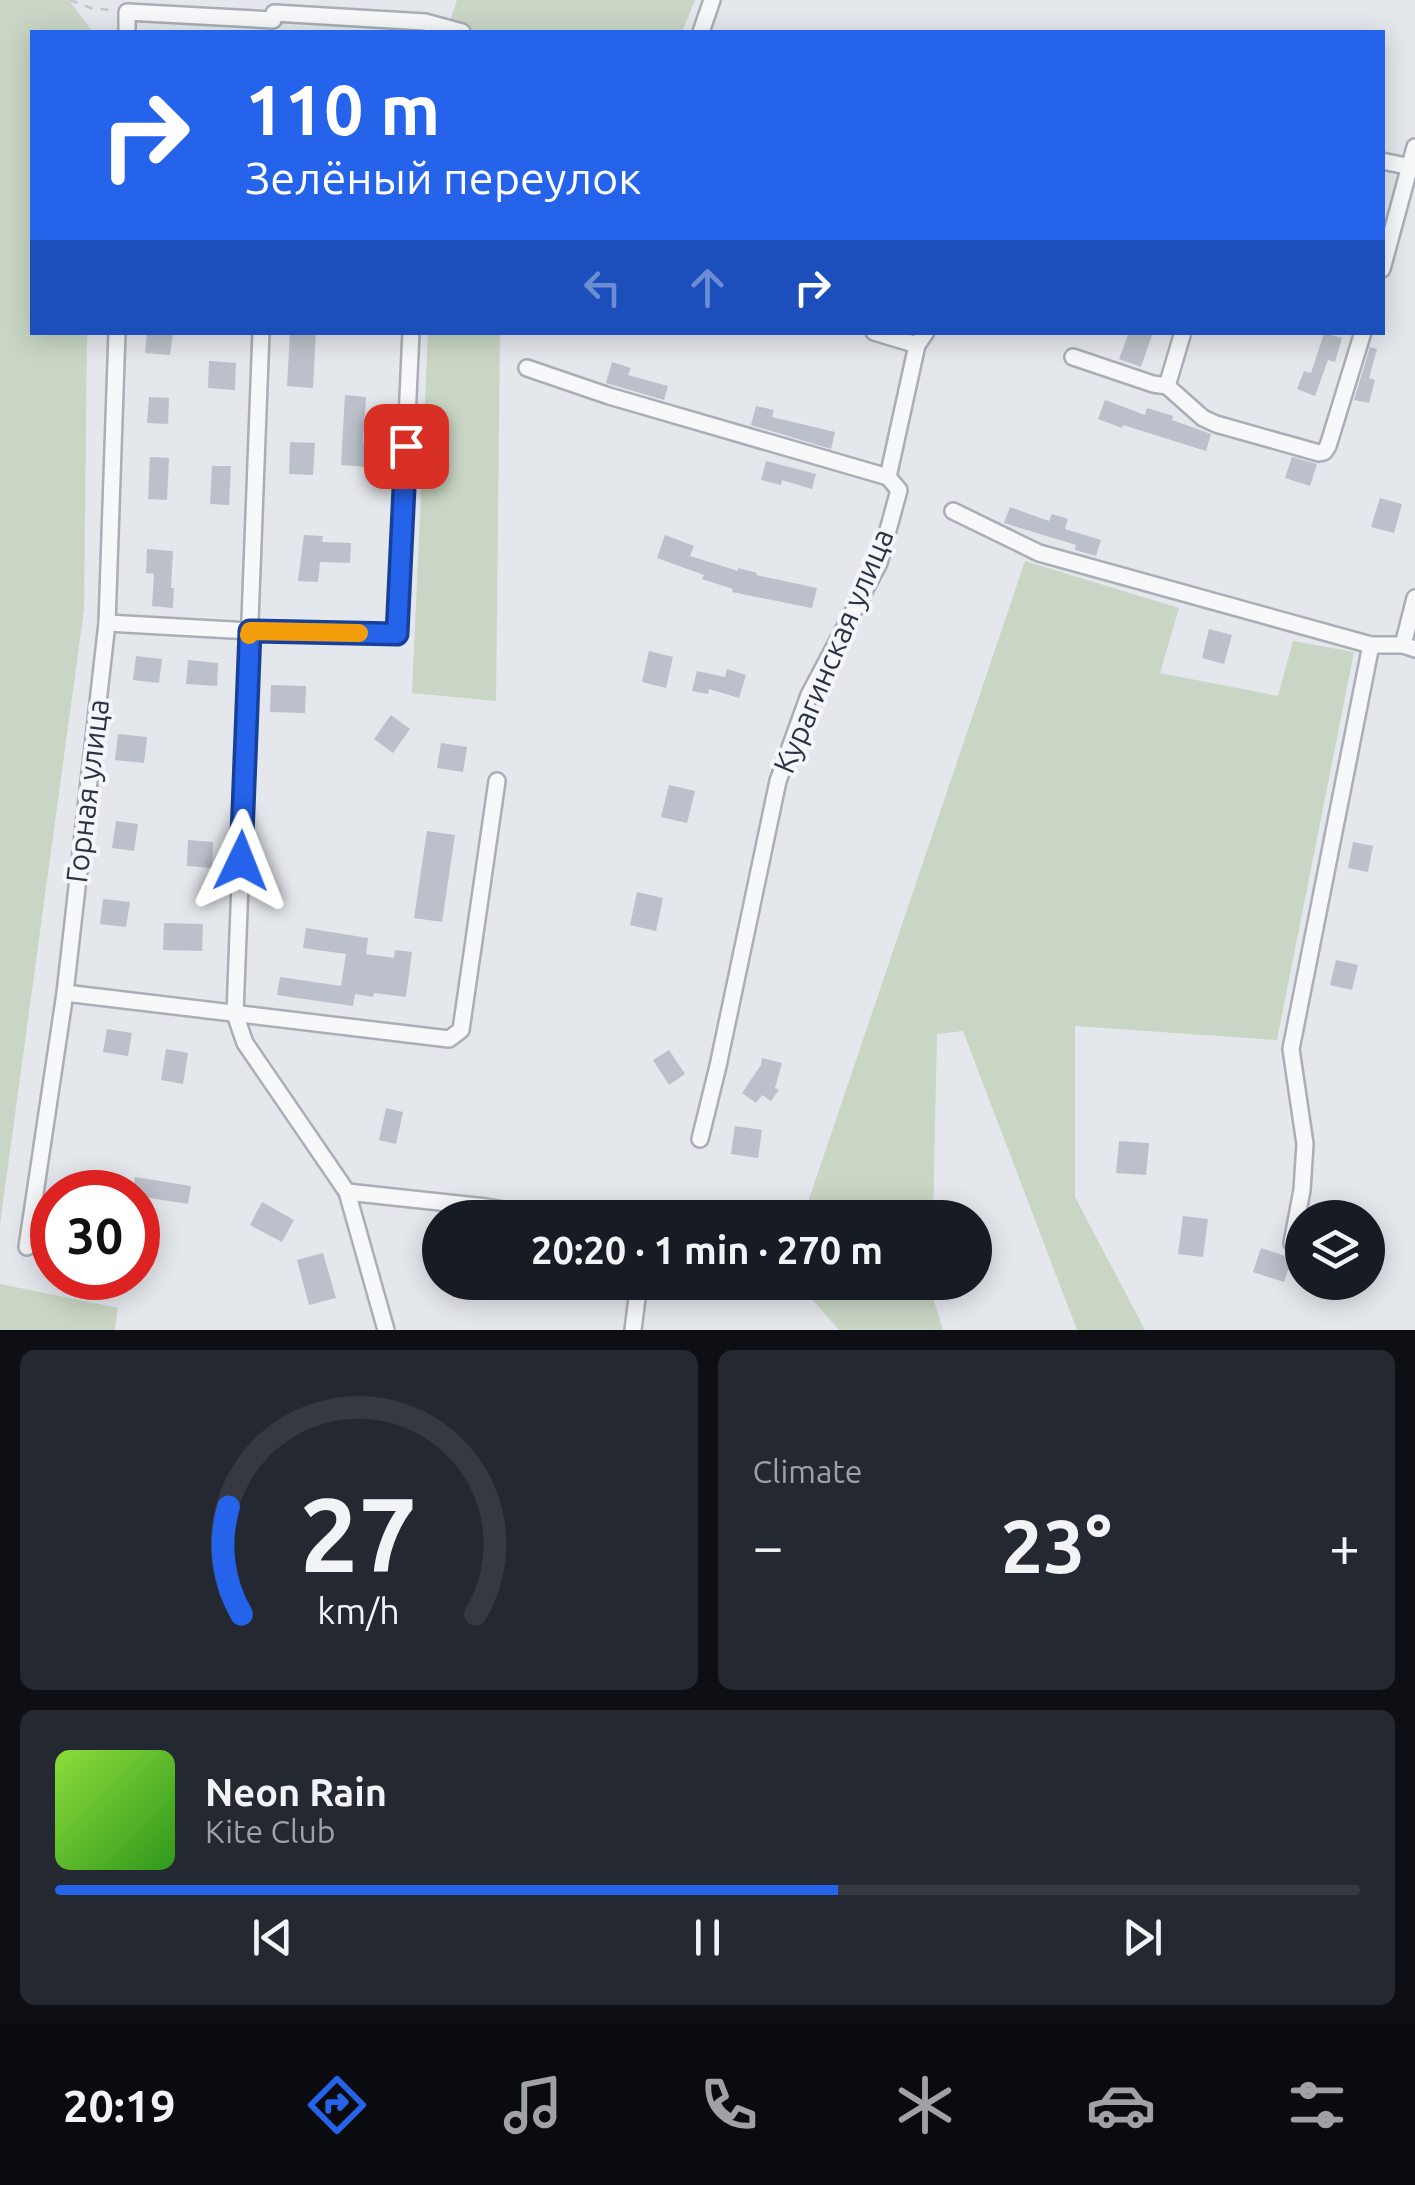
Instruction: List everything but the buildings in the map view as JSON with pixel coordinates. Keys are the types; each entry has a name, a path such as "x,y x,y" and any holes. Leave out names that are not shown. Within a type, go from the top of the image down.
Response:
{"street":[{"path":"702,30 712,0"},
{"path":"126,30 127,12 274,16 455,30"},
{"path":"1385,258 1415,147"},
{"path":"1385,162 1411,167"},
{"name":"Горная улица","path":"27,1248 65,993 107,623 117,335"},
{"path":"261,335 235,1014 245,1043 347,1192 386,1330"},
{"path":"107,623 397,634 411,335"},
{"path":"894,335 921,339"},
{"path":"1167,386 1182,335"},
{"path":"1073,357 1167,386 1203,418 1216,424 1319,453 1324,452 1362,335"},
{"name":"Курагинская улица","path":"700,1139 778,780 809,695 878,563 900,490 888,477 921,339"},
{"path":"527,368 609,396 888,477"},
{"path":"953,511 1039,553 1371,646 1409,647 1415,598"},
{"path":"1300,1200 1304,1144 1291,1049 1371,646"},
{"path":"65,993 450,1039 461,1030 498,780"},
{"path":"347,1192 422,1200"},
{"path":"634,1330 637,1300"}],"path":[{"path":"70,0 91,8 127,12"}],"green space":[{"path":"0,0 69,0 91,30 30,30 30,335 87,335 84,610 0,1224"},
{"path":"457,0 695,0 683,30 447,30"},
{"path":"428,335 500,335 496,701 412,693"},
{"path":"1025,561 1179,608 1160,673 1278,696 1293,641 1354,652 1277,1040 1075,1026 1075,1197 1145,1330 1077,1330 963,1031 937,1034 933,1200 809,1200"},
{"path":"0,1284 30,1290 30,1300 79,1300 118,1308 115,1330 0,1330"},
{"path":"813,1300 934,1300 943,1330 839,1330"}],"slow traffic":[{"path":"249,635 250,631 359,633"}],"route":[{"path":"241,861 250,631 397,634 406,446"}]}
